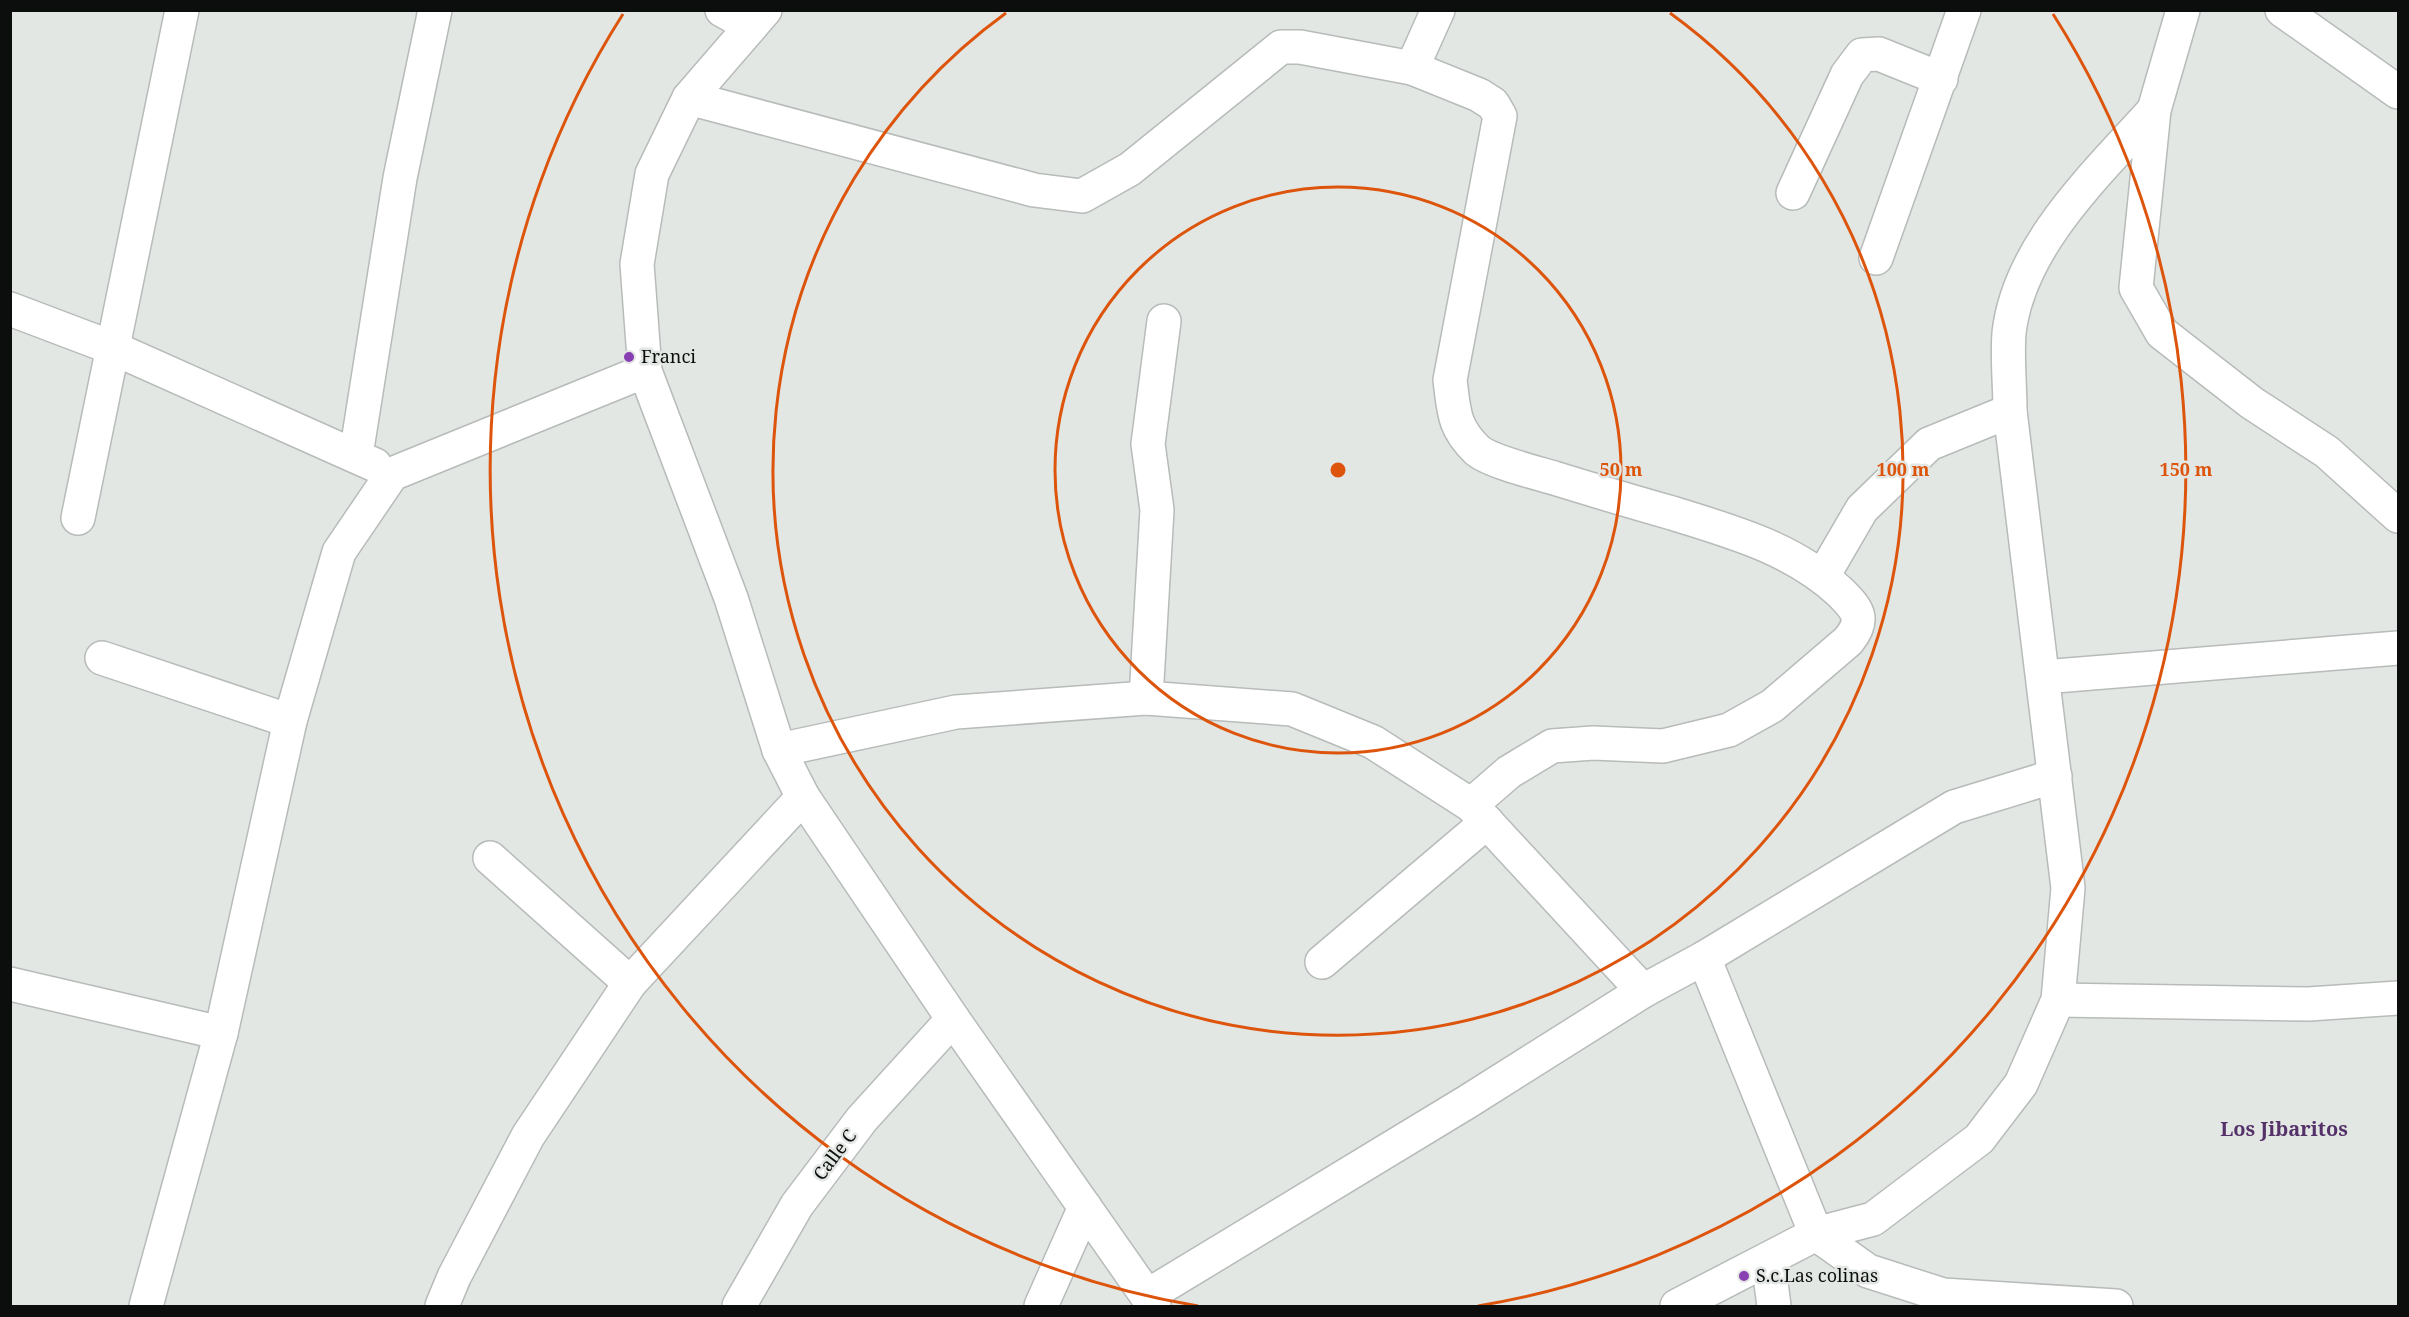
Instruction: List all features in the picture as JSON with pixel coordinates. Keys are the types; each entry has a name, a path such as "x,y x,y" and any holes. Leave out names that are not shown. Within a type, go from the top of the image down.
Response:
{"street":[{"path":"78,518 182,10"},
{"path":"356,455 400,178 435,10"},
{"path":"722,10 758,18 689,98 652,174 638,264 645,371 731,598 779,750 803,797 953,1019 1151,1301 1642,991 1704,958 1954,807 2055,776"},
{"path":"1412,68 1438,10"},
{"path":"1876,258 1964,10"},
{"path":"2183,10 2154,110 2136,288 2162,333 2252,403 2327,452 2398,516"},
{"path":"2282,10 2398,92"},
{"path":"689,98 1034,190 1082,196 1130,169 1281,47 1300,47 1412,68 1479,95 1493,104 1500,116 1450,380 1456,424 1478,452 1513,466 1711,525 1779,549 1823,576 1851,603 1859,616 1858,628 1848,641 1772,706 1729,730 1663,746 1593,743 1552,746 1509,772 1479,813 1322,962"},
{"path":"1793,194 1847,75 1862,55 1879,54 1941,79"},
{"path":"1677,1306 1816,1234 1873,1220 1979,1139 2021,1084 2058,1000 2068,888 2010,411 2010,333 2023,278 2061,215 2154,110"},
{"path":"10,309 113,348 356,455 392,474"},
{"path":"1146,698 1157,510 1148,444 1164,321"},
{"path":"146,1306 221,1033 290,721 339,552 392,474 645,371"},
{"path":"1823,576 1862,509 1929,444 2010,411"},
{"path":"2043,677 2398,648"},
{"path":"102,658 290,721"},
{"path":"779,750 956,712 1146,698 1292,709 1373,742 1479,813 1642,991"},
{"path":"442,1306 454,1276 528,1136 630,982 803,797"},
{"path":"490,858 630,982"},
{"path":"1704,958 1816,1234 1868,1272 1943,1295 2022,1304 2116,1306"},
{"path":"10,984 221,1033"},
{"path":"2058,1000 2308,1004 2398,998"},
{"name":"Calle C","path":"739,1306 797,1205 862,1119 953,1019"},
{"path":"1041,1306 1085,1207"},
{"path":"1768,1260 1774,1306"}],"place":[{"name":"Franci","path":"629,357"},
{"name":"S.c.Las colinas","path":"1744,1276"}],"district":[{"name":"Los Jibaritos","path":"2284,1129"}]}
